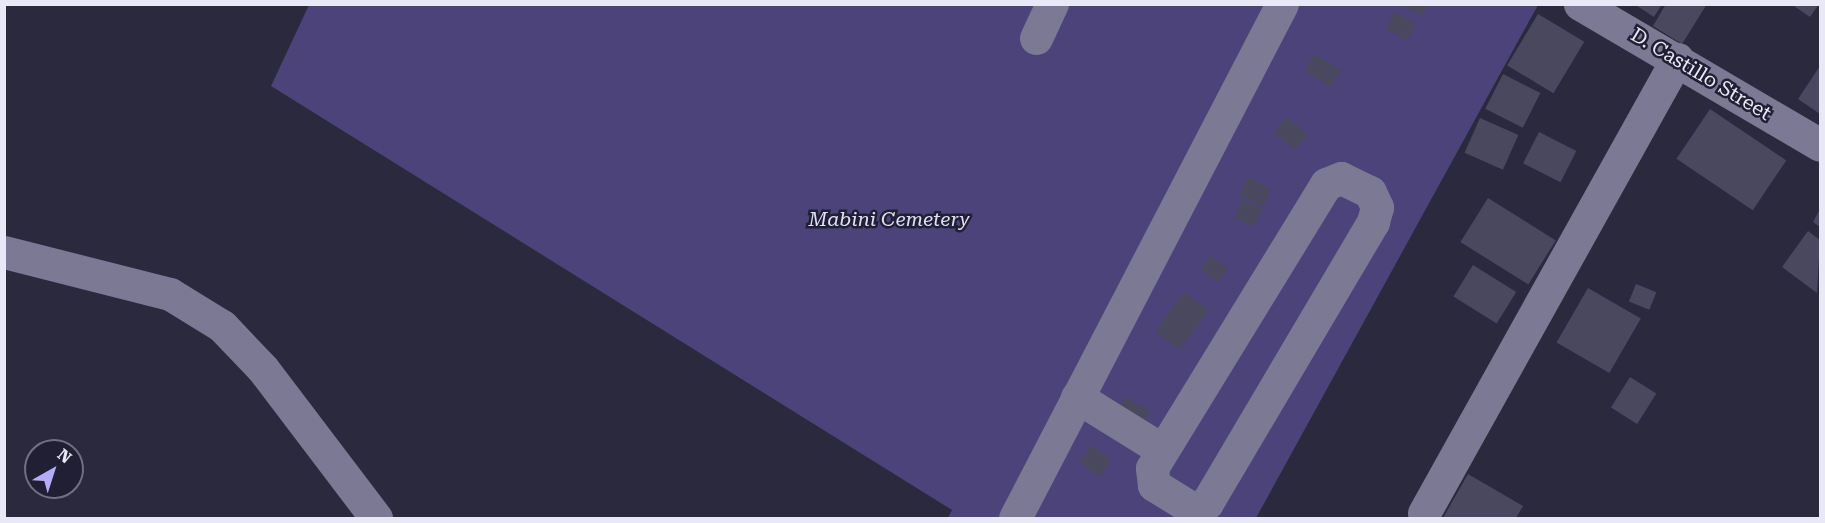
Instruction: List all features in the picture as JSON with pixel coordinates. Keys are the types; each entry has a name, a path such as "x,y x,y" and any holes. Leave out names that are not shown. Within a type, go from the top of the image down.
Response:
{"street":[{"path":"1035,38 1052,4"},
{"path":"1015,519 1282,4"},
{"name":"D. Castillo Street","path":"1580,4 1821,145"},
{"path":"1424,513 1677,59"},
{"path":"1341,178 1370,192 1377,207 1373,222 1207,502 1193,510 1154,484 1152,468 1161,449 1326,184 1341,178"},
{"path":"4,252 170,294 222,326 262,369 376,519"},
{"path":"1077,397 1161,449"}],"green space":[{"name":"Mabini Cemetery","path":"309,5 1538,5 1256,518 948,518 952,510 271,86"}],"building":[{"path":"1398,4 1428,4 1423,16"},
{"path":"1634,4 1662,4 1654,17"},
{"path":"1666,4 1707,4 1682,44 1653,26"},
{"path":"1791,4 1819,4 1810,17"},
{"path":"1394,12 1416,23 1408,40 1385,29"},
{"path":"1538,14 1584,42 1553,93 1507,65"},
{"path":"1315,54 1341,70 1331,87 1304,71"},
{"path":"1820,66 1820,114 1798,99"},
{"path":"1503,74 1540,93 1523,128 1485,109"},
{"path":"1710,109 1786,160 1753,210 1676,159"},
{"path":"1287,117 1308,134 1295,150 1274,133"},
{"path":"1480,118 1518,135 1503,170 1465,153"},
{"path":"1539,132 1576,151 1561,182 1523,163"},
{"path":"1248,177 1272,190 1262,207 1239,195"},
{"path":"1488,198 1556,240 1528,284 1460,242"},
{"path":"1242,200 1262,208 1255,227 1235,219"},
{"path":"1820,209 1820,227 1813,222"},
{"path":"1808,231 1820,240 1817,293 1782,267"},
{"path":"1210,256 1228,268 1219,282 1200,270"},
{"path":"1473,265 1516,292 1497,323 1453,296"},
{"path":"1636,284 1656,292 1649,310 1629,302"},
{"path":"1588,288 1641,319 1609,373 1556,343"},
{"path":"1184,292 1209,310 1180,350 1155,332"},
{"path":"1630,377 1656,393 1637,424 1611,408"},
{"path":"1125,397 1150,411 1143,424 1118,410"},
{"path":"1092,445 1112,460 1099,477 1079,462"},
{"path":"1468,474 1523,506 1516,518 1443,518"}]}
